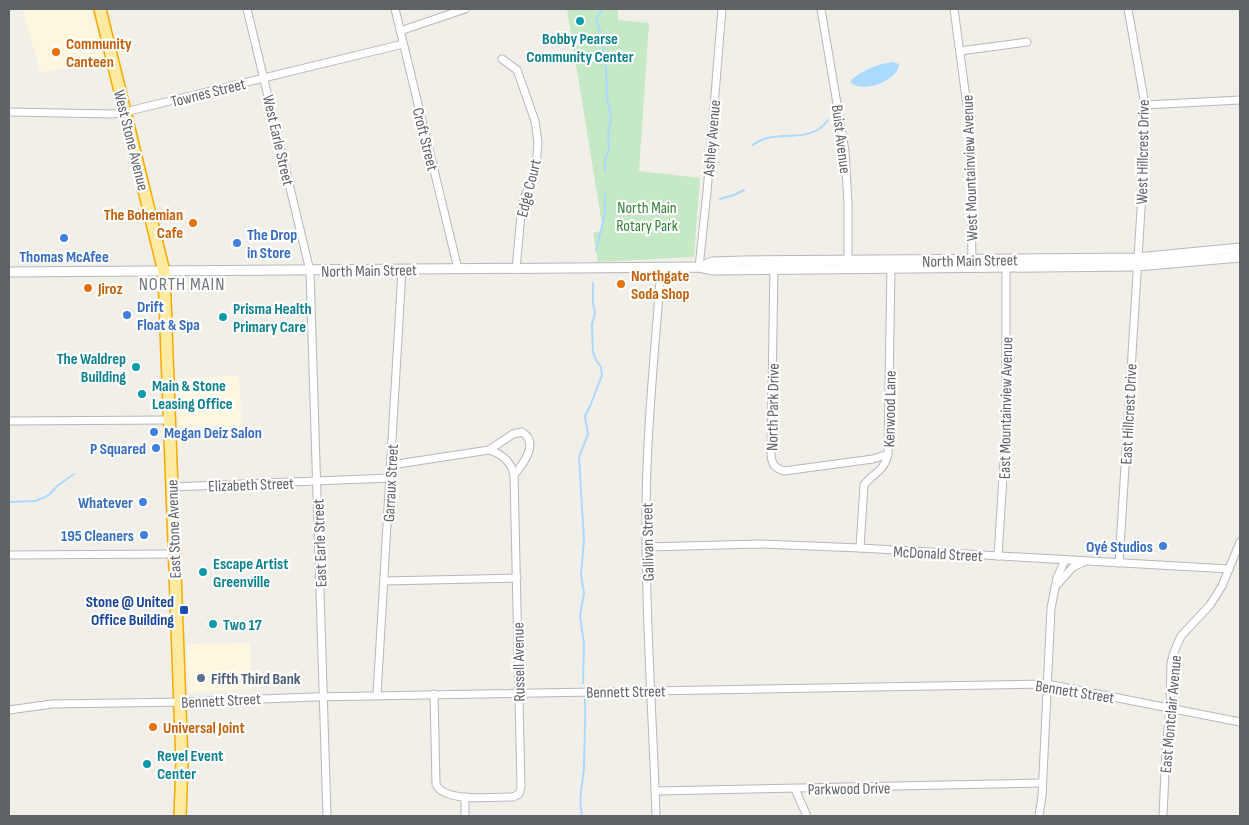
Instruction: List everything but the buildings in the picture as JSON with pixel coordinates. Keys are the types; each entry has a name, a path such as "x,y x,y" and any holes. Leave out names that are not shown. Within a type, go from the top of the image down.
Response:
{"highway":[{"name":"West Stone Avenue","path":"100,9 164,272"},
{"name":"East Stone Avenue","path":"164,272 182,786 180,816"},
{"name":"East Stone Avenue","path":"182,786 187,816"}],"street":[{"name":"West Earle Street","path":"247,9 310,271"},
{"name":"Croft Street","path":"395,9 458,269"},
{"path":"400,31 465,9"},
{"name":"Ashley Avenue","path":"699,267 722,9"},
{"name":"Buist Avenue","path":"821,9 845,150 848,204 848,265"},
{"name":"West Mountainview Avenue","path":"954,9 970,128 972,264"},
{"name":"West Hillcrest Drive","path":"1128,9 1145,105 1145,145 1137,262"},
{"path":"960,51 1027,42"},
{"name":"Townes Street","path":"9,112 112,114 125,112 403,44"},
{"name":"Edge Court","path":"502,58 516,70 535,121 538,142 536,168 522,204 516,269"},
{"path":"1145,105 1240,100"},
{"name":"North Main Street","path":"1137,262 1240,248"},
{"name":"North Main Street","path":"9,272 699,267 713,270 774,266 1137,262 1240,257"},
{"name":"East Hillcrest Drive","path":"1119,563 1137,262"},
{"name":"East Mountainview Avenue","path":"998,556 1006,429 1006,264"},
{"name":"Kenwood Lane","path":"860,548 864,485 883,468 888,454 891,265"},
{"name":"North Park Drive","path":"774,266 772,455 774,465 784,471 873,459 888,454"},
{"name":"Gallivan Street","path":"656,816 650,691 646,475 661,268"},
{"name":"Garraux Street","path":"377,695 402,270"},
{"name":"East Earle Street","path":"310,271 327,816"},
{"path":"9,421 168,420"},
{"path":"391,465 489,450 518,432 526,434 530,442 528,454 522,466 514,475 508,460 489,450"},
{"name":"Russell Avenue","path":"465,798 513,797 519,794 514,475"},
{"name":"Elizabeth Street","path":"171,487 390,478"},
{"name":"East Montclair Avenue","path":"1163,816 1171,662 1177,644 1185,631 1210,605 1222,586 1240,542"},
{"name":"McDonald Street","path":"647,547 759,544 1229,569"},
{"path":"9,555 173,554"},
{"path":"1039,816 1051,608 1060,570 1065,560"},
{"path":"1055,588 1073,567 1086,561"},
{"path":"384,581 516,578"},
{"name":"Bennett Street","path":"9,710 52,704 179,702 377,695 1047,684 1240,722"},
{"path":"434,694 436,784 442,791 465,798 465,816"},
{"name":"Parkwood Drive","path":"655,791 1042,783"},
{"path":"795,788 807,816"}],"shaded area":[{"path":"23,9 91,9 105,63 40,72"},
{"path":"239,376 242,425 178,428 177,378"},
{"path":"250,643 252,689 188,692 187,644"}],"green space":[{"name":"North Main Rotary Park","path":"567,9 618,9 618,20 649,23 639,171 700,178 694,257 598,262 593,233 601,231 602,224"}],"water":[{"path":"893,62 899,64 897,70 893,76 880,84 864,87 851,83 851,80 865,70"},
{"path":"64,354 76,354 79,363 76,366 61,365 60,359 64,358"}],"waterway":[{"path":"602,9 596,20 604,41 603,53 611,119 605,172"},
{"path":"753,145 771,137 811,133 828,120"},
{"path":"720,199 744,190"},
{"path":"596,250 605,214 605,194"},
{"path":"583,683 584,644 580,616 584,593 581,575 584,541 579,457 588,434 585,416 602,375 601,367 593,352 592,324 595,313 593,283"},
{"path":"9,502 35,501 43,498 74,474"},
{"path":"582,816 585,699"}],"place":[{"name":"Bobby Pearse Community Center","path":"580,21"},
{"name":"Community Canteen","path":"56,52"},
{"name":"The Bohemian Cafe","path":"193,223"},
{"name":"Thomas McAfee","path":"64,238"},
{"name":"The Drop in Store","path":"237,243"},
{"name":"Northgate Soda Shop","path":"621,284"},
{"name":"Jiroz","path":"88,288"},
{"name":"Drift Float & Spa","path":"127,315"},
{"name":"Prisma Health Primary Care","path":"223,317"},
{"name":"The Waldrep Building","path":"136,367"},
{"name":"Main & Stone Leasing Office","path":"142,394"},
{"name":"Megan Deiz Salon","path":"154,432"},
{"name":"P Squared","path":"156,448"},
{"name":"Whatever","path":"143,502"},
{"name":"195 Cleaners","path":"144,535"},
{"name":"Oyé Studios","path":"1163,546"},
{"name":"Escape Artist Greenville","path":"203,572"},
{"name":"Stone @ United Office Building","path":"184,610"},
{"name":"Two 17","path":"213,624"},
{"name":"Fifth Third Bank","path":"201,678"},
{"name":"Universal Joint","path":"153,727"},
{"name":"Revel Event Center","path":"147,764"}],"district":[{"name":"NORTH MAIN","path":"182,284"}]}
